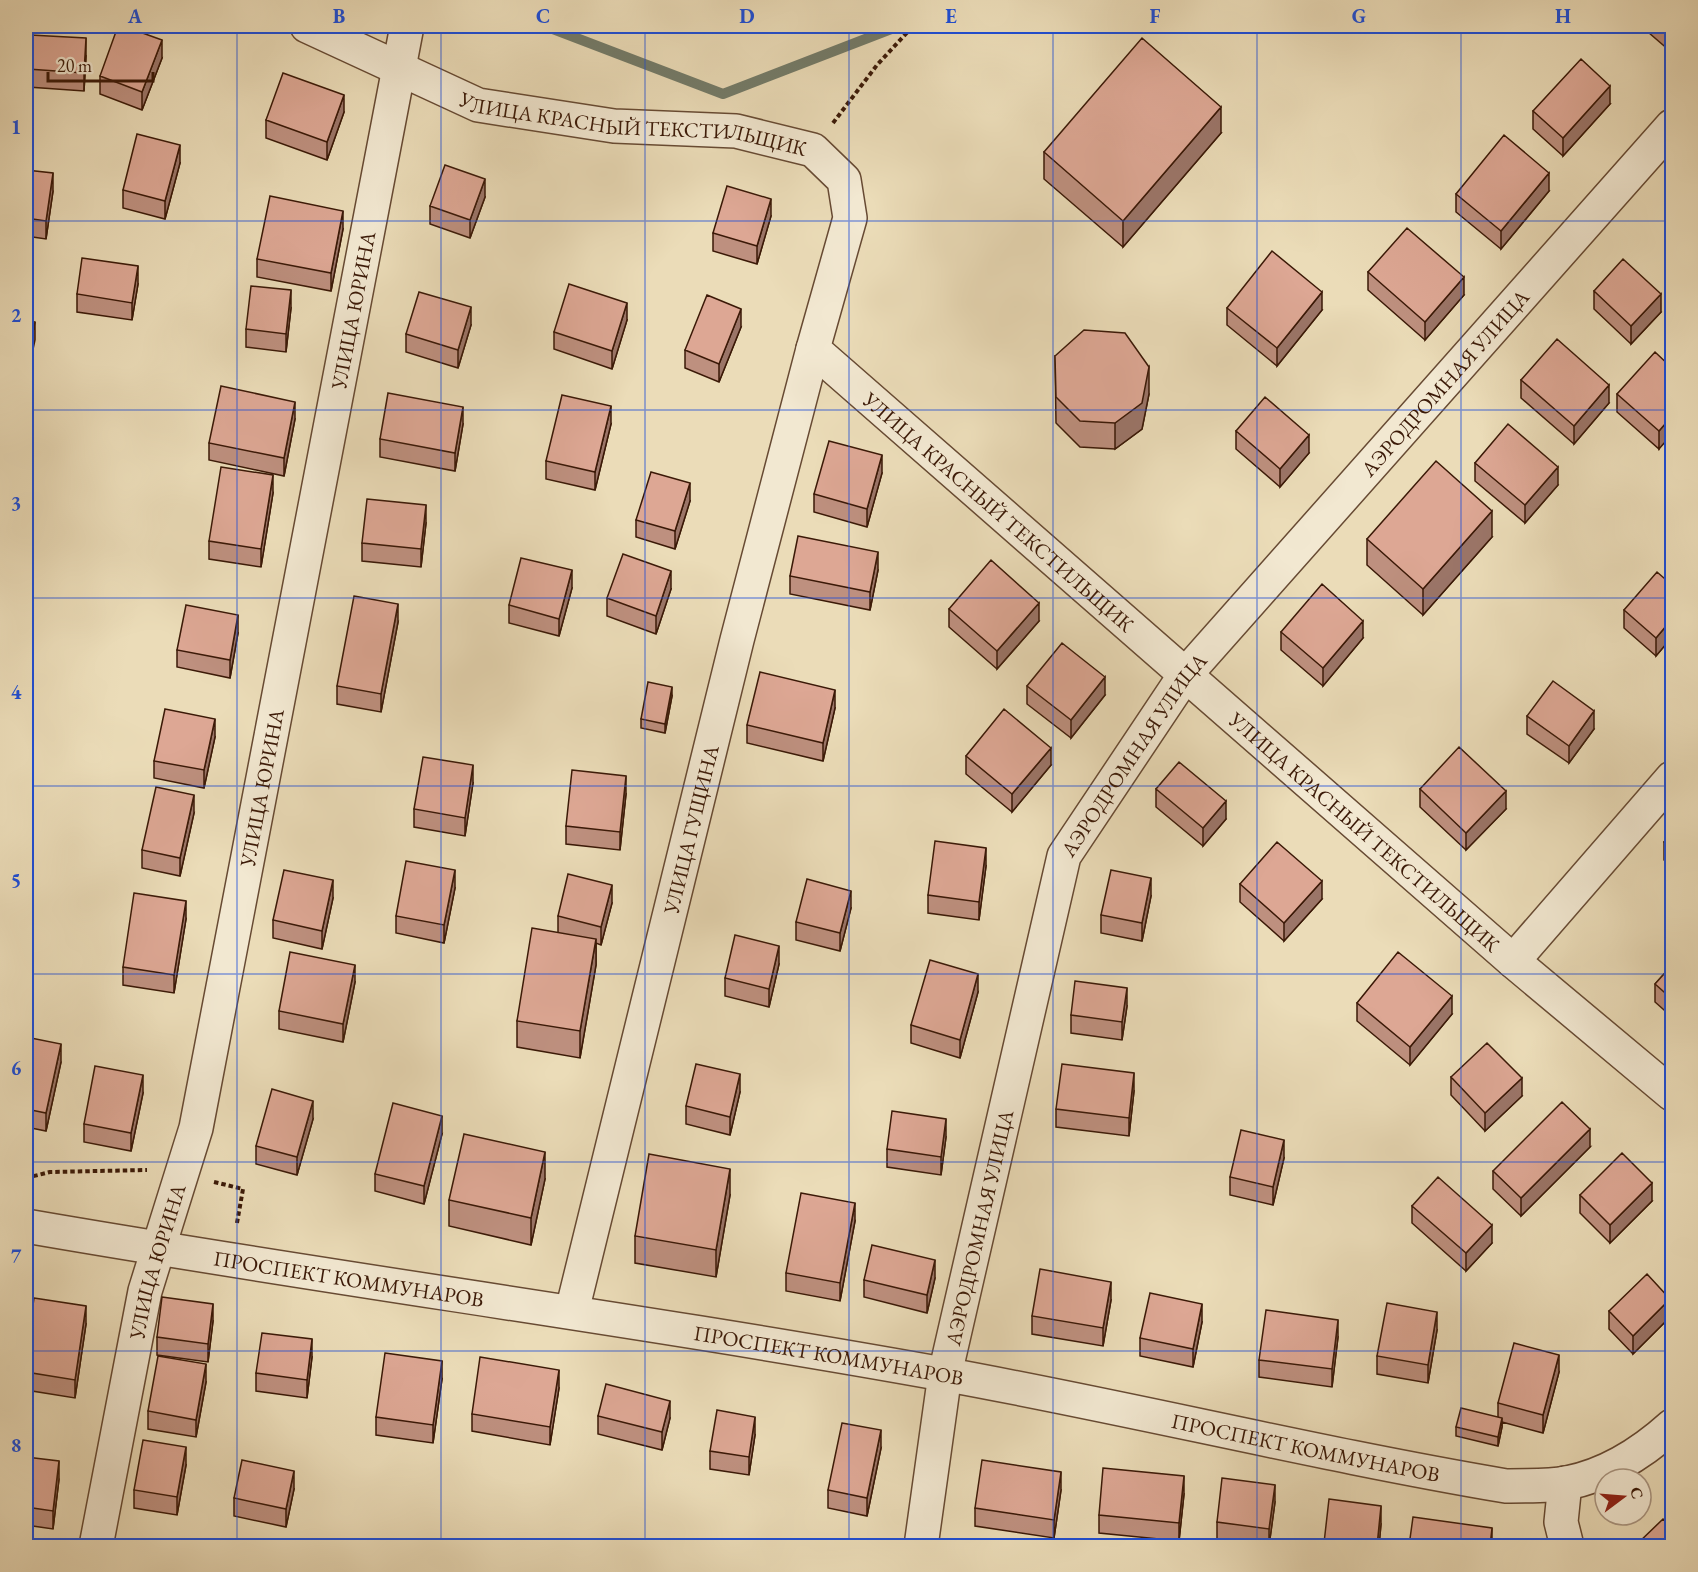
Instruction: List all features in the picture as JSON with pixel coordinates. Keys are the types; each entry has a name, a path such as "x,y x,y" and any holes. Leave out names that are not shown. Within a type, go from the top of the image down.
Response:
{"street":[{"name":"УЛИЦА КРАСНЫЙ ТЕКСТИЛЬЩИК","path":"306,26 403,46 478,105 614,126 736,131 813,150 844,180 850,218 813,349 1513,961 1672,1094"},
{"name":"УЛИЦА ЮРИНА","path":"96,1546 145,1291 196,1128 403,46"},
{"name":"АЭРОДРОМНАЯ УЛИЦА","path":"921,1546 945,1374 1064,856 1185,675 1672,126"},
{"name":"УЛИЦА ГУЩИНА","path":"572,1311 737,640 813,349"},
{"path":"1513,961 1672,778"},
{"name":"ПРОСПЕКТ КОММУНАРОВ","path":"26,1226 157,1249 572,1311 945,1374 1506,1486 1565,1483 1603,1472 1646,1448 1672,1426"},
{"path":"1565,1483 1561,1522 1567,1546"}],"path":[{"path":"813,150 877,65 913,26"},
{"path":"26,1178 50,1172 149,1170"},
{"path":"212,1182 243,1189 237,1223"}],"building":[{"path":"118,26 162,40 142,92 100,76"},
{"path":"1661,26 1672,26 1672,30 1670,33"},
{"path":"30,35 86,38 84,73 28,69"},
{"path":"1142,38 1221,107 1123,221 1044,152"},
{"path":"1581,59 1610,86 1563,138 1533,111"},
{"path":"283,73 344,95 327,142 266,120"},
{"path":"137,134 180,145 165,201 123,190"},
{"path":"1504,135 1549,173 1501,231 1456,194"},
{"path":"445,165 485,179 470,220 430,206"},
{"path":"26,170 53,173 46,221 26,218"},
{"path":"727,186 771,199 757,246 713,233"},
{"path":"270,196 343,211 331,273 257,259"},
{"path":"1407,228 1464,277 1425,322 1368,272"},
{"path":"1272,251 1322,292 1277,348 1227,308"},
{"path":"82,258 138,266 132,303 77,294"},
{"path":"1623,259 1661,294 1631,326 1594,291"},
{"path":"569,284 627,303 612,351 554,332"},
{"path":"251,286 291,290 286,334 246,329"},
{"path":"419,292 471,307 458,350 406,334"},
{"path":"707,295 741,309 719,364 685,350"},
{"path":"26,320 35,322 26,364"},
{"path":"1084,330 1125,333 1149,367 1142,403 1115,423 1080,421 1056,397 1055,356"},
{"path":"1557,339 1609,385 1574,426 1521,380"},
{"path":"1655,352 1672,368 1672,416 1659,431 1617,394"},
{"path":"221,386 295,402 284,458 209,443"},
{"path":"388,393 463,407 455,453 380,439"},
{"path":"562,395 611,406 595,472 546,461"},
{"path":"1265,397 1309,435 1280,469 1236,431"},
{"path":"1508,424 1558,467 1525,505 1475,463"},
{"path":"829,441 882,455 867,509 814,494"},
{"path":"1436,461 1492,511 1423,589 1367,539"},
{"path":"221,467 273,475 261,549 209,541"},
{"path":"651,472 690,483 675,531 636,520"},
{"path":"367,499 426,505 421,549 362,543"},
{"path":"798,536 878,552 870,592 790,576"},
{"path":"623,554 671,571 656,616 607,598"},
{"path":"521,558 572,570 559,619 509,605"},
{"path":"991,560 1039,603 997,651 949,609"},
{"path":"1657,572 1672,585 1672,619 1656,638 1624,610"},
{"path":"1322,584 1363,621 1323,668 1281,632"},
{"path":"354,596 398,604 381,694 337,686"},
{"path":"186,605 238,615 230,660 177,650"},
{"path":"1062,643 1105,677 1071,720 1027,686"},
{"path":"760,672 835,690 823,743 747,725"},
{"path":"1553,681 1594,711 1569,746 1527,716"},
{"path":"648,682 672,687 665,724 641,719"},
{"path":"165,709 215,719 204,770 154,761"},
{"path":"1004,709 1051,748 1012,794 966,756"},
{"path":"1459,747 1506,791 1466,833 1420,789"},
{"path":"423,757 473,765 465,818 414,809"},
{"path":"1179,762 1226,801 1203,828 1156,789"},
{"path":"572,770 626,776 620,832 566,826"},
{"path":"156,787 194,795 180,858 142,850"},
{"path":"1672,832 1672,850 1664,842"},
{"path":"935,841 986,848 979,902 928,895"},
{"path":"1277,842 1322,881 1284,923 1240,884"},
{"path":"406,861 455,870 444,925 396,916"},
{"path":"284,870 333,880 322,931 273,920"},
{"path":"1111,870 1151,878 1142,923 1101,915"},
{"path":"568,874 612,885 601,927 558,916"},
{"path":"807,879 851,891 840,933 796,922"},
{"path":"134,893 186,901 174,975 123,967"},
{"path":"532,928 596,939 580,1031 517,1021"},
{"path":"735,935 779,946 769,989 725,978"},
{"path":"290,952 355,965 343,1024 279,1011"},
{"path":"1398,952 1452,996 1410,1047 1357,1003"},
{"path":"930,960 978,974 960,1040 911,1025"},
{"path":"1672,965 1672,999 1655,984"},
{"path":"1075,981 1127,988 1122,1022 1071,1015"},
{"path":"26,1037 61,1044 46,1113 26,1109"},
{"path":"1487,1043 1522,1078 1485,1113 1451,1077"},
{"path":"696,1064 740,1074 730,1117 686,1106"},
{"path":"1062,1064 1134,1073 1129,1118 1056,1109"},
{"path":"95,1066 143,1075 131,1133 84,1124"},
{"path":"272,1089 313,1101 297,1157 256,1146"},
{"path":"1562,1102 1590,1129 1521,1198 1493,1171"},
{"path":"393,1103 442,1116 424,1186 375,1174"},
{"path":"892,1111 946,1119 941,1157 887,1149"},
{"path":"1241,1130 1284,1140 1273,1187 1230,1177"},
{"path":"464,1134 545,1152 531,1218 449,1200"},
{"path":"1622,1153 1652,1183 1610,1225 1580,1195"},
{"path":"649,1154 730,1169 716,1250 635,1236"},
{"path":"1438,1177 1492,1225 1466,1253 1412,1206"},
{"path":"801,1193 855,1203 840,1283 786,1273"},
{"path":"872,1245 935,1260 927,1295 864,1280"},
{"path":"1040,1269 1111,1282 1103,1328 1032,1316"},
{"path":"1647,1274 1670,1299 1633,1336 1609,1311"},
{"path":"1150,1293 1202,1304 1193,1349 1140,1338"},
{"path":"162,1297 213,1304 208,1344 157,1337"},
{"path":"34,1298 86,1306 75,1380 26,1372"},
{"path":"1387,1303 1437,1312 1428,1365 1377,1356"},
{"path":"1266,1310 1338,1320 1332,1369 1259,1360"},
{"path":"262,1333 312,1339 307,1380 256,1373"},
{"path":"1514,1343 1559,1355 1543,1415 1498,1403"},
{"path":"385,1353 442,1361 433,1425 376,1417"},
{"path":"158,1356 206,1364 196,1420 148,1411"},
{"path":"480,1357 559,1370 550,1427 472,1414"},
{"path":"606,1384 670,1401 662,1432 598,1416"},
{"path":"1461,1408 1502,1418 1498,1437 1456,1427"},
{"path":"717,1410 755,1417 749,1457 710,1451"},
{"path":"842,1423 881,1430 867,1498 828,1490"},
{"path":"143,1440 186,1447 177,1497 134,1490"},
{"path":"26,1457 59,1461 53,1511 26,1507"},
{"path":"242,1460 294,1471 286,1509 234,1498"},
{"path":"982,1460 1061,1472 1054,1520 975,1508"},
{"path":"1103,1468 1184,1476 1179,1523 1099,1515"},
{"path":"1222,1478 1275,1485 1269,1529 1217,1522"},
{"path":"1329,1499 1381,1506 1377,1546 1324,1543"},
{"path":"1413,1517 1492,1528 1490,1546 1409,1546"},
{"path":"1663,1519 1672,1528 1672,1546 1635,1546"}],"waterway":[{"path":"545,26 723,94 899,26"}]}
